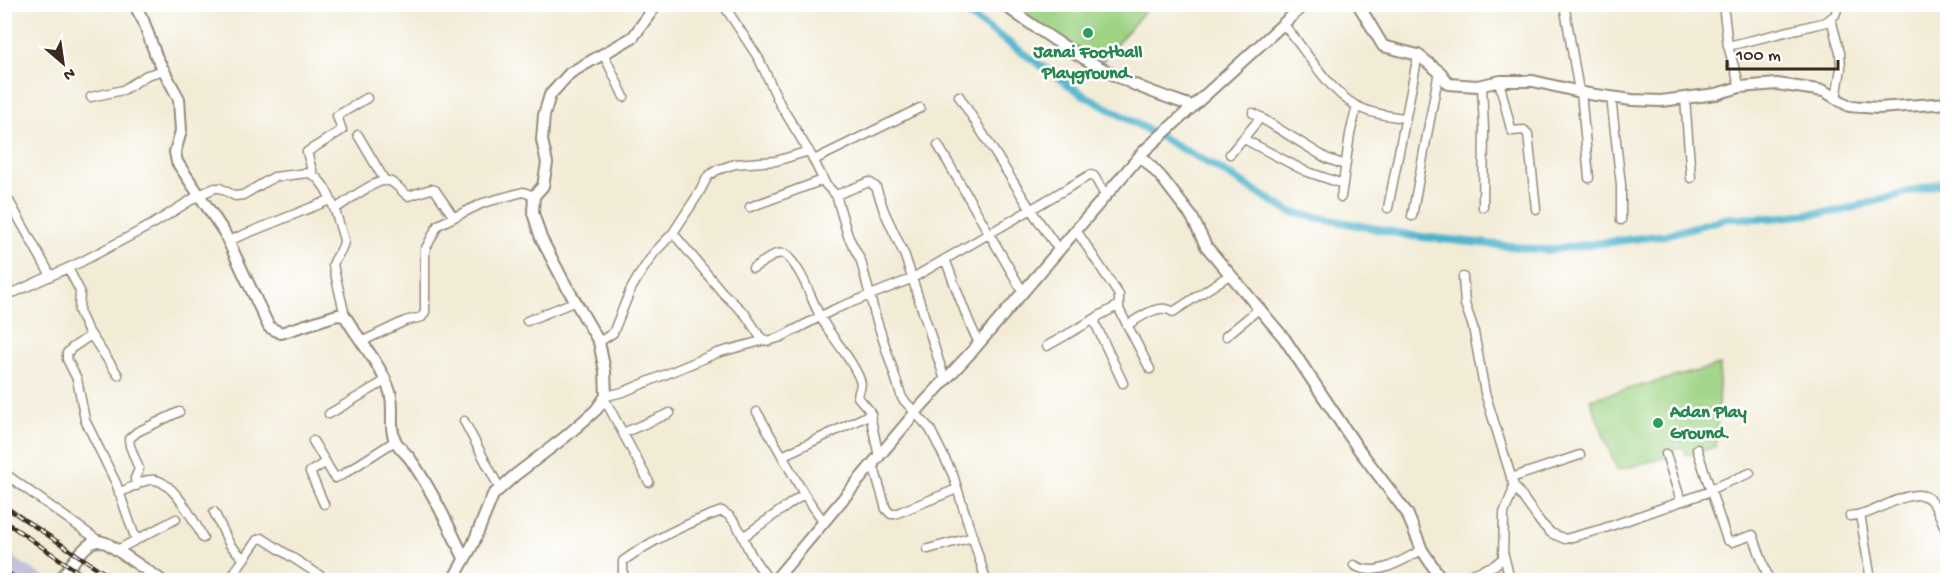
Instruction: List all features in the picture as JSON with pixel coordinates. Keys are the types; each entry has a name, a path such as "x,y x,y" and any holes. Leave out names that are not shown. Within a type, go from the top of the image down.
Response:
{"street":[{"path":"134,4 143,20 156,56 179,99 181,131 175,152 177,162 212,212 250,283 264,318 273,331 281,333 337,315 345,316"},
{"path":"649,482 605,397 605,371 599,342 541,238 533,213 534,196 543,186 547,163 542,140 544,115 550,94 570,73 633,38 657,4"},
{"path":"723,4 748,41 780,104 830,191 836,195 848,236 861,261 902,398 930,429 957,489 986,580"},
{"path":"1003,4 1065,47 1101,68 1132,84 1192,106"},
{"path":"775,580 916,412 979,343 1144,152 1305,4"},
{"path":"1358,4 1383,46 1418,55 1439,71 1448,84 1458,86 1482,85 1499,81 1533,81 1611,97 1662,101 1716,94 1740,87 1777,84 1794,85 1824,92 1849,106 1878,108 1947,103"},
{"path":"1564,4 1580,92 1588,178"},
{"path":"1723,4 1728,46 1740,87"},
{"path":"1728,46 1826,22 1835,15 1839,4"},
{"path":"1831,19 1840,53 1841,68 1836,99"},
{"path":"1282,24 1295,37 1311,62 1357,106 1365,110 1405,118"},
{"path":"604,55 624,97"},
{"path":"1388,208 1418,55"},
{"path":"91,97 123,90 147,75 165,70"},
{"path":"1412,216 1439,71"},
{"path":"1499,81 1512,131 1524,130 1528,134 1536,209"},
{"path":"1482,85 1483,207"},
{"path":"959,96 1059,250"},
{"path":"1611,97 1621,185 1621,220"},
{"path":"313,174 308,152 342,130 338,116 367,98"},
{"path":"1685,98 1691,178"},
{"path":"1341,197 1357,106"},
{"path":"814,160 920,108"},
{"path":"1230,154 1244,139 1257,115 1326,158 1345,165"},
{"path":"358,135 385,181"},
{"path":"1244,139 1305,171 1343,183"},
{"path":"938,145 1023,292"},
{"path":"599,342 613,333 630,291 654,253 673,232 708,176 717,170 735,164 791,158 809,151"},
{"path":"1144,152 1192,217 1206,246 1284,338 1357,447 1407,513 1422,550 1442,580"},
{"path":"4,294 15,292 68,268 153,224 198,195 215,188 220,188 235,196 243,195 274,177 313,174 324,184 335,209 344,245 335,259 334,273 345,316 354,333 363,341 391,394 395,441 410,459 442,511 464,558"},
{"path":"453,580 473,544 493,495 596,410 605,397 717,353 781,337 870,294 911,279 1090,175 1094,176 1105,195"},
{"path":"750,207 824,180"},
{"path":"335,209 370,187 385,181 392,183 408,196 435,189 453,216"},
{"path":"836,195 869,182 876,187 884,211 905,256 945,380"},
{"path":"4,192 51,276"},
{"path":"363,341 405,321 422,317 425,312 425,250 438,225 483,203 523,192 534,196"},
{"path":"228,241 330,200"},
{"path":"1076,230 1119,295 1119,305 1127,325 1150,369"},
{"path":"673,232 765,340"},
{"path":"753,268 777,254 788,256 805,282 820,317 856,371 862,386 858,397 871,414 876,461 886,509 891,514 895,514 957,489"},
{"path":"945,259 962,300 967,320 979,343"},
{"path":"68,268 80,291 79,311 91,335 118,375"},
{"path":"1127,325 1161,308 1168,308 1173,312 1231,274"},
{"path":"1463,277 1465,304 1473,327 1485,393 1514,492 1504,513 1504,555 1510,580"},
{"path":"526,321 576,301"},
{"path":"1047,346 1119,305"},
{"path":"1226,336 1260,308"},
{"path":"1096,318 1098,332 1123,383"},
{"path":"91,335 72,348 67,353 67,359 77,379 85,420 119,493 135,540"},
{"path":"329,414 385,381"},
{"path":"136,486 135,478 140,469 129,439 137,432 179,412"},
{"path":"757,412 804,494 824,522"},
{"path":"623,433 670,413"},
{"path":"782,456 871,414"},
{"path":"464,421 500,489"},
{"path":"314,441 335,478 338,478 395,441"},
{"path":"1697,448 1727,540 1732,542 1753,535 1770,580"},
{"path":"1666,454 1681,501"},
{"path":"1512,481 1580,455"},
{"path":"324,504 310,472 326,462"},
{"path":"4,473 99,541 108,544 161,580"},
{"path":"1512,481 1541,523 1551,533 1565,539 1602,530 1711,490 1750,473"},
{"path":"119,493 149,480 162,482 189,511 203,538"},
{"path":"743,537 804,494"},
{"path":"1850,516 1889,502 1922,495 1930,499 1947,536"},
{"path":"627,580 623,575 623,561 649,543 722,510 731,516 750,554 769,580"},
{"path":"214,512 230,544 244,559"},
{"path":"1860,514 1871,580"},
{"path":"117,550 176,519"},
{"path":"928,549 973,537"},
{"path":"229,580 257,540 262,538 327,580"},
{"path":"60,580 83,549 90,543 99,541"},
{"path":"1354,565 1362,570 1373,572 1422,550"},
{"path":"1457,580 1495,565 1504,555"}],"shaded area":[{"path":"5,552 49,580 5,580"}],"green space":[{"name":"Janai Football Playground.","path":"1004,5 1144,5 1144,12 1102,61 1026,20"},
{"name":"Adan Play Ground.","path":"1720,365 1716,447 1686,455 1683,447 1669,450 1668,457 1617,470 1590,399"}],"waterway":[{"path":"953,4 1082,94 1214,166 1290,212 1413,236 1546,250 1665,235 1727,218 1771,218 1840,211 1948,181"}],"railway":[{"path":"4,506 115,580"},
{"path":"4,521 90,580"},
{"path":"4,571 19,580"}],"place":[{"name":"Janai Football Playground.","path":"1088,33"},
{"name":"Adan Play Ground.","path":"1658,423"}]}
